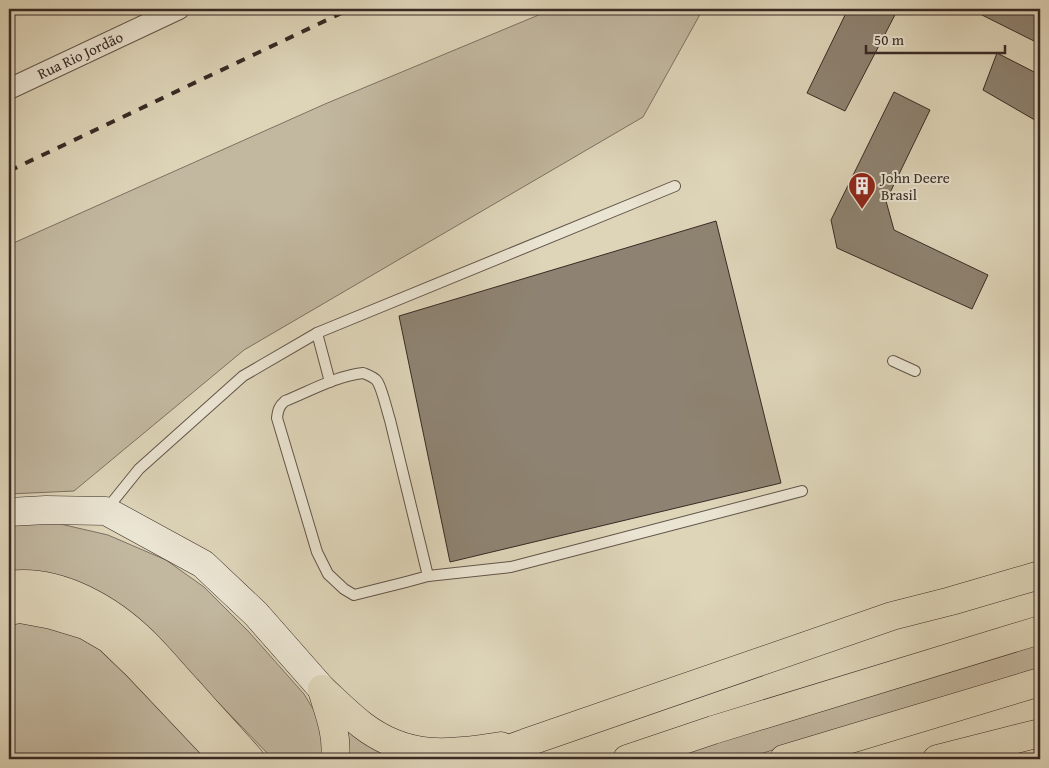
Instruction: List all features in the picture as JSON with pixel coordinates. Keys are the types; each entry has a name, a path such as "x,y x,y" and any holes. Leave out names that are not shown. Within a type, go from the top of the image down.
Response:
{"main road":[{"path":"9,512 46,510 106,511 203,564 256,614 322,689 362,725 388,741 415,750 435,753 461,752 525,743"},
{"path":"482,759 892,616 1040,575"},
{"path":"9,585 20,583 44,586 72,594 101,608 115,618 145,642 250,759"},
{"path":"9,611 20,609 85,625 109,640 137,666 225,759"},
{"path":"628,759 713,730 1040,630"},
{"path":"784,759 1040,682"},
{"path":"322,689 334,726 335,759"},
{"path":"936,759 1040,733"}],"street":[{"name":"Rua Rio Jordão","path":"9,89 179,9"}],"lane":[{"path":"106,511 139,469 243,376 317,333 675,186"},
{"path":"317,333 330,382"},
{"path":"893,361 916,371"},
{"path":"428,576 390,420 377,380 363,373 356,374 330,382 285,401 278,410 277,418 317,552 328,574 344,589 354,595 428,576 511,567 802,491"}],"shaded area":[{"path":"553,9 703,9 643,117 244,350 74,491 9,494 9,245 325,104"},
{"path":"56,523 108,535 166,560 204,587 249,632 304,694 324,727 327,759 273,759 172,655 9,577 9,524"},
{"path":"20,620 96,640 209,759 9,759 9,622"},
{"path":"1040,640 1040,670 743,759 654,759"},
{"path":"345,727 379,752 399,759 347,759"}],"building":[{"path":"848,9 898,9 845,111 807,93"},
{"path":"970,9 1040,9 1040,44"},
{"path":"997,53 1040,75 1040,123 983,90"},
{"name":"John Deere Brasil","path":"894,92 930,110 886,201 894,230 988,275 972,309 837,248 831,220"},
{"path":"716,221 781,483 450,562 399,316"},
{"path":"1040,252 1040,266 1035,264"}],"railway":[{"path":"9,171 350,9"}],"place":[{"name":"John Deere Brasil","path":"862,210"}]}
